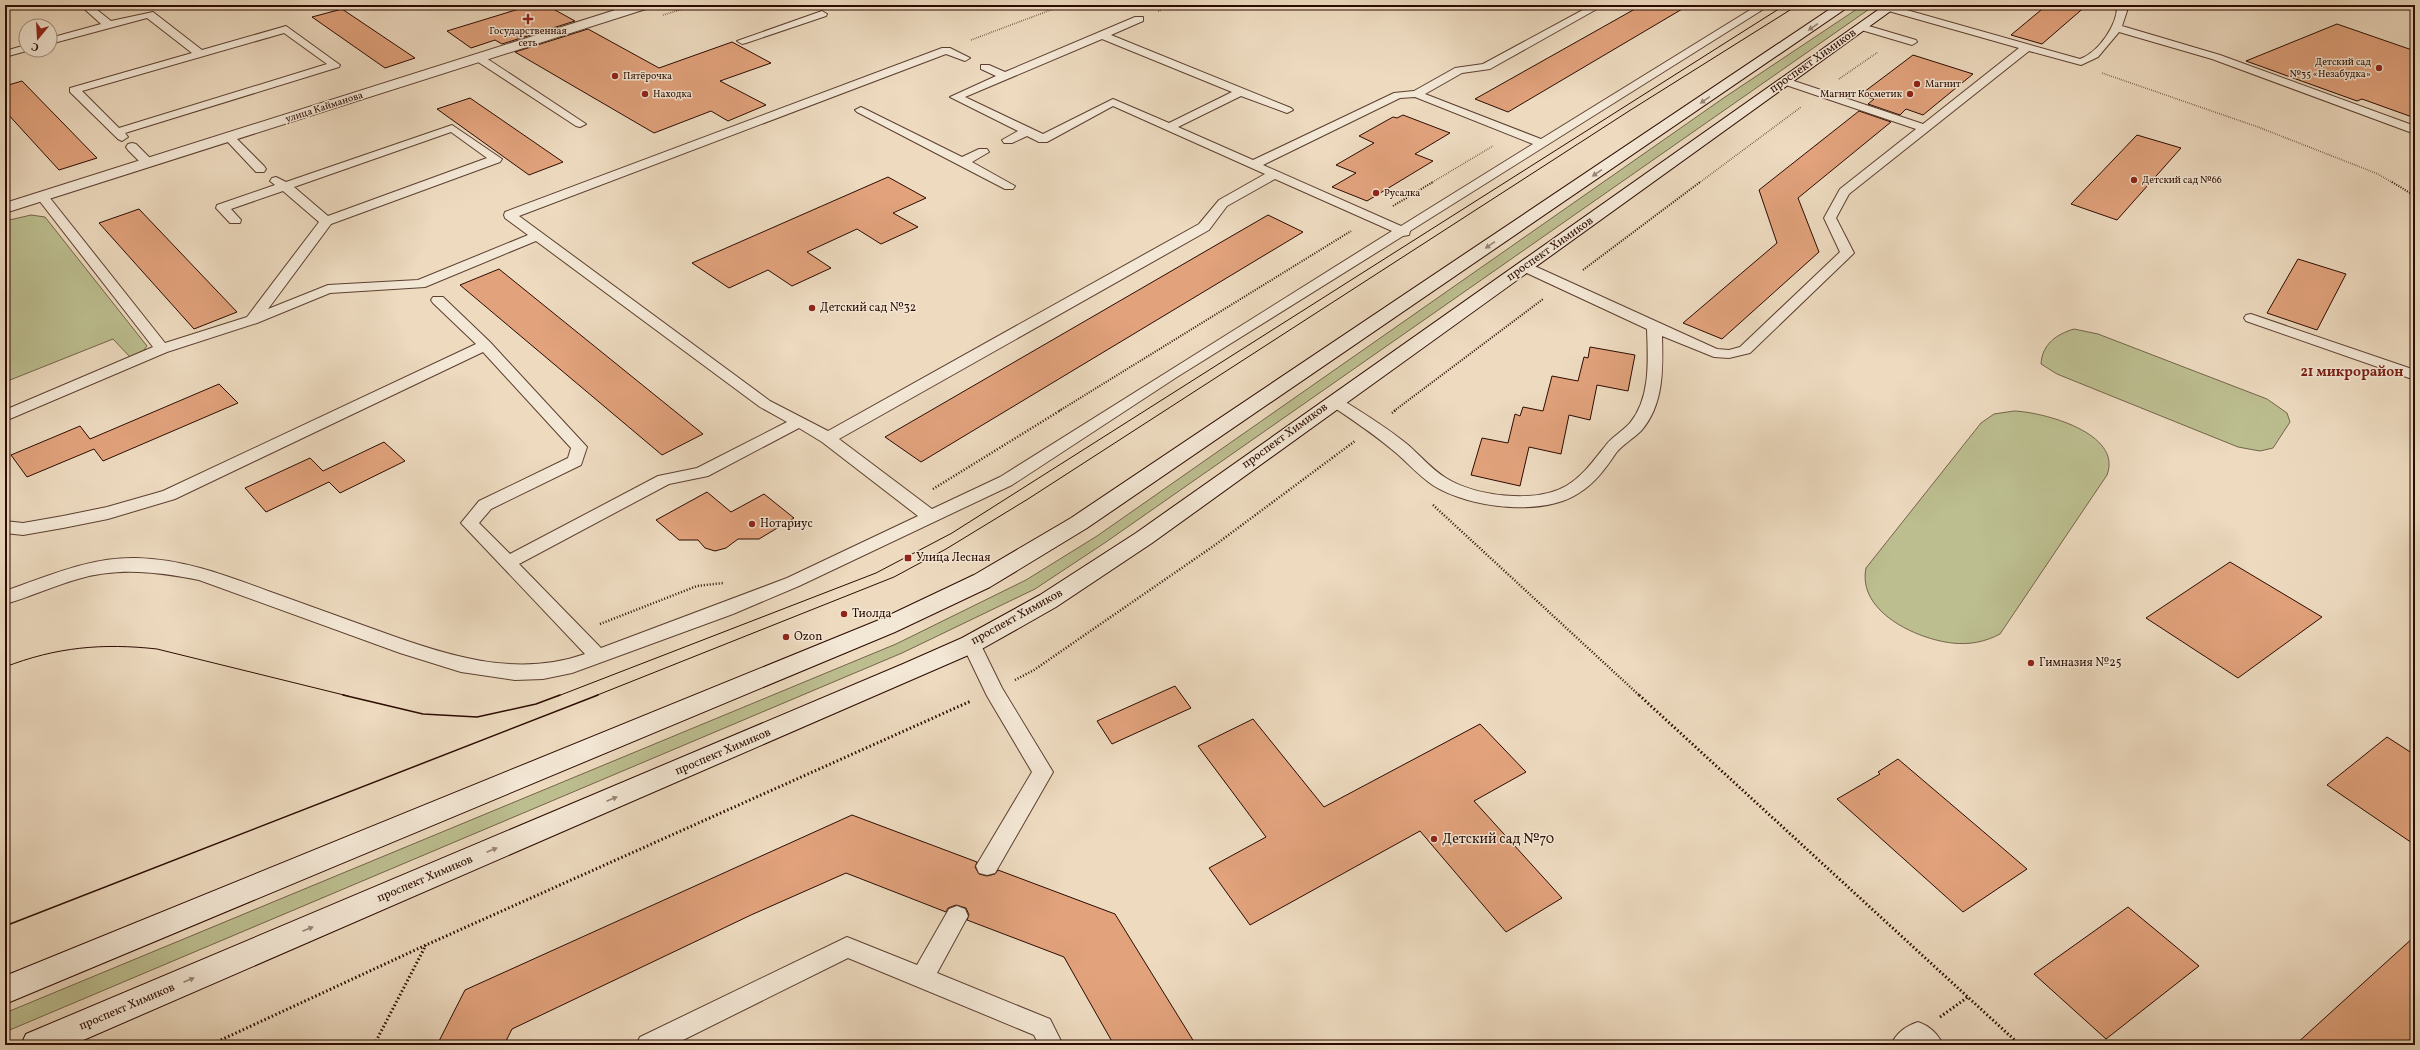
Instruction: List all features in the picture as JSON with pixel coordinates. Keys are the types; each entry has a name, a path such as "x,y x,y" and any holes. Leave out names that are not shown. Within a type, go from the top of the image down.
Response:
{"main road":[{"name":"улица Кайманова","path":"5,208 644,5"},
{"path":"5,990 887,626 1006,569 1080,523 1839,6"},
{"name":"проспект Химиков","path":"37,1045 912,671 971,644 1079,582 1144,538 1334,401 1891,6"}],"lane":[{"path":"85,5 109,25"},
{"path":"1416,94 1459,70 1486,67 1599,5"},
{"path":"5,598 84,572 116,565 170,568 202,574 439,659 481,671 526,674 553,672 727,609 793,582 1006,481 1172,374 1404,232 1765,5"},
{"path":"1891,6 2080,62 2091,59 2117,28 2122,5"},
{"path":"742,41 822,14 811,8"},
{"path":"58,39 149,14 201,54"},
{"path":"1139,19 956,97 1043,139 1113,102 1404,232"},
{"path":"1862,27 1912,42"},
{"path":"2117,28 2216,57 2415,130"},
{"path":"286,29 335,65 119,134 74,90 201,54 286,29"},
{"path":"1102,35 1287,110"},
{"path":"1525,267 1714,353 1729,354 1745,350 1847,253 1830,218 1844,192 2027,46"},
{"path":"5,54 18,50"},
{"path":"930,516 828,438 765,404 510,215 946,50 965,58"},
{"path":"479,58 580,124"},
{"path":"985,67 1006,76"},
{"path":"1784,82 1924,128"},
{"path":"1170,128 1241,92"},
{"path":"1253,165 1398,94 1416,94 1543,144"},
{"path":"861,110 1009,186"},
{"path":"235,220 222,208 452,128 496,159 326,221 252,320"},
{"path":"1008,140 1028,131"},
{"path":"229,137 260,169"},
{"path":"132,147 148,163"},
{"path":"962,162 983,152"},
{"path":"828,438 1204,227 1223,203 1275,174"},
{"path":"273,180 285,186 326,221"},
{"path":"42,196 162,349"},
{"path":"5,416 162,349 252,320 328,289 420,284 537,236"},
{"path":"438,300 486,345 579,447 575,461 485,505 469,523 598,656"},
{"path":"2251,318 2415,375"},
{"path":"1334,401 1374,426 1445,485 1467,493 1510,502 1541,500 1567,493 1590,474 1616,442 1638,424 1649,400 1655,368 1654,327"},
{"path":"5,527 22,529 108,513 169,494 486,345"},
{"path":"507,563 664,480 702,472 799,422"},
{"path":"971,644 994,691 1043,772 987,866"},
{"path":"922,977 957,916"},
{"path":"648,1045 847,947 1042,1027 1051,1045"}],"path":[{"path":"946,50 1064,5"},
{"path":"2080,62 2099,72 2258,126 2378,174 2415,196"},
{"path":"1430,502 2020,1045"},
{"path":"374,1045 426,945"},
{"path":"1917,1041 1968,997"}],"green space":[{"path":"1863,5 1875,5 1106,542 1035,589 902,653 5,1032 5,1013 896,644 1026,580 1097,536 1725,97"},
{"path":"31,215 45,217 147,346 144,350 130,357 113,339 5,382 5,221"},
{"path":"2074,329 2098,334 2267,399 2287,413 2290,422 2273,448 2260,451 2238,447 2057,374 2041,364 2047,345 2056,337"},
{"path":"2014,411 2027,412 2060,421 2077,428 2092,437 2103,447 2109,460 2107,475 2000,634 1977,642 1958,644 1923,636 1907,629 1892,620 1880,610 1871,598 1866,584 1866,568 1981,423 1994,414"}],"building":[{"path":"532,5 546,5 575,21 502,44 495,40 471,48 447,31"},
{"path":"1642,5 1689,5 1508,112 1475,99"},
{"path":"2047,5 2087,5 2042,44 2011,35"},
{"path":"342,9 415,58 385,68 312,17"},
{"path":"2337,24 2415,51 2415,118 2362,99 2357,101 2246,61"},
{"path":"588,29 659,68 732,42 771,63 720,81 766,105 728,121 711,111 654,133 515,52"},
{"name":"Магнит","path":"1913,55 1973,74 1923,115 1906,109 1900,115 1868,104 1874,99 1860,95"},
{"path":"22,81 97,158 59,170 5,111 5,86"},
{"path":"470,98 563,162 529,175 437,109"},
{"path":"1859,111 1891,122 1798,198 1819,252 1722,339 1683,323 1777,243 1759,190"},
{"path":"1403,115 1450,133 1415,154 1433,161 1367,201 1332,187 1356,173 1336,165 1374,143 1359,136 1393,117 1397,118"},
{"path":"2137,135 2181,148 2117,220 2071,204"},
{"path":"888,177 926,198 893,213 918,227 881,244 857,229 807,252 831,268 792,286 768,270 729,288 692,263"},
{"path":"139,209 237,312 194,329 99,223"},
{"path":"1268,215 1303,232 921,462 885,437"},
{"path":"2298,259 2346,274 2317,330 2267,313"},
{"path":"499,269 703,434 662,455 460,285"},
{"path":"1590,347 1635,355 1628,391 1597,385 1590,420 1569,415 1561,454 1529,447 1520,486 1471,475 1482,438 1508,443 1515,414 1520,416 1523,407 1543,411 1552,376 1578,381 1584,357 1588,358"},
{"path":"219,384 238,403 103,461 94,449 27,477 11,455 80,426 90,439"},
{"path":"384,442 405,461 340,493 329,482 266,512 245,488 310,458 323,471"},
{"path":"707,492 731,512 764,494 794,518 759,539 738,539 726,548 715,551 705,548 698,540 679,540 656,520"},
{"path":"2230,562 2322,617 2238,678 2146,618"},
{"path":"1175,686 1191,708 1112,744 1097,721"},
{"path":"1253,719 1324,807 1480,724 1526,772 1474,801 1562,898 1506,932 1420,831 1250,925 1209,868 1266,837 1198,746"},
{"path":"2387,737 2415,755 2415,845 2327,785"},
{"path":"1898,759 2027,869 1963,912 1837,799 1880,774 1878,772"},
{"path":"852,815 977,862 975,867 979,874 987,876 995,874 998,870 1115,914 1196,1045 1114,1045 1064,957 967,920 969,915 966,908 956,905 948,908 946,912 846,873 751,915 512,1029 504,1045 437,1045 465,990"},
{"path":"2128,907 2199,966 2106,1039 2034,974"},
{"path":"2415,936 2415,1045 2295,1045"}],"tram line":[{"path":"558,696 876,573 952,533 1785,5"},
{"path":"595,696 894,577 946,549 1028,499 1629,111 1798,5"},
{"path":"5,667 43,655 80,648 118,646 137,647 157,649 348,696"},
{"path":"343,695 423,714 477,717 536,704 560,695"},
{"path":"5,926 598,695"}],"place":[{"name":"Государственная сеть","path":"528,19"},
{"name":"Детский сад №35 «Незабудка»","path":"2379,68"},
{"name":"Пятёрочка","path":"615,76"},
{"name":"Магнит","path":"1917,84"},
{"name":"Находка","path":"645,94"},
{"name":"Магнит Косметик","path":"1910,94"},
{"name":"Детский сад №66","path":"2134,180"},
{"name":"Русалка","path":"1376,193"},
{"name":"Детский сад №32","path":"812,308"},
{"name":"Нотариус","path":"752,524"},
{"name":"Улица Лесная","path":"908,558"},
{"name":"Тиолда","path":"844,614"},
{"name":"Ozon","path":"786,637"},
{"name":"Гимназия №25","path":"2031,663"},
{"name":"Детский сад №70","path":"1434,839"}],"district":[{"name":"21 микрорайон","path":"2352,372"}]}
